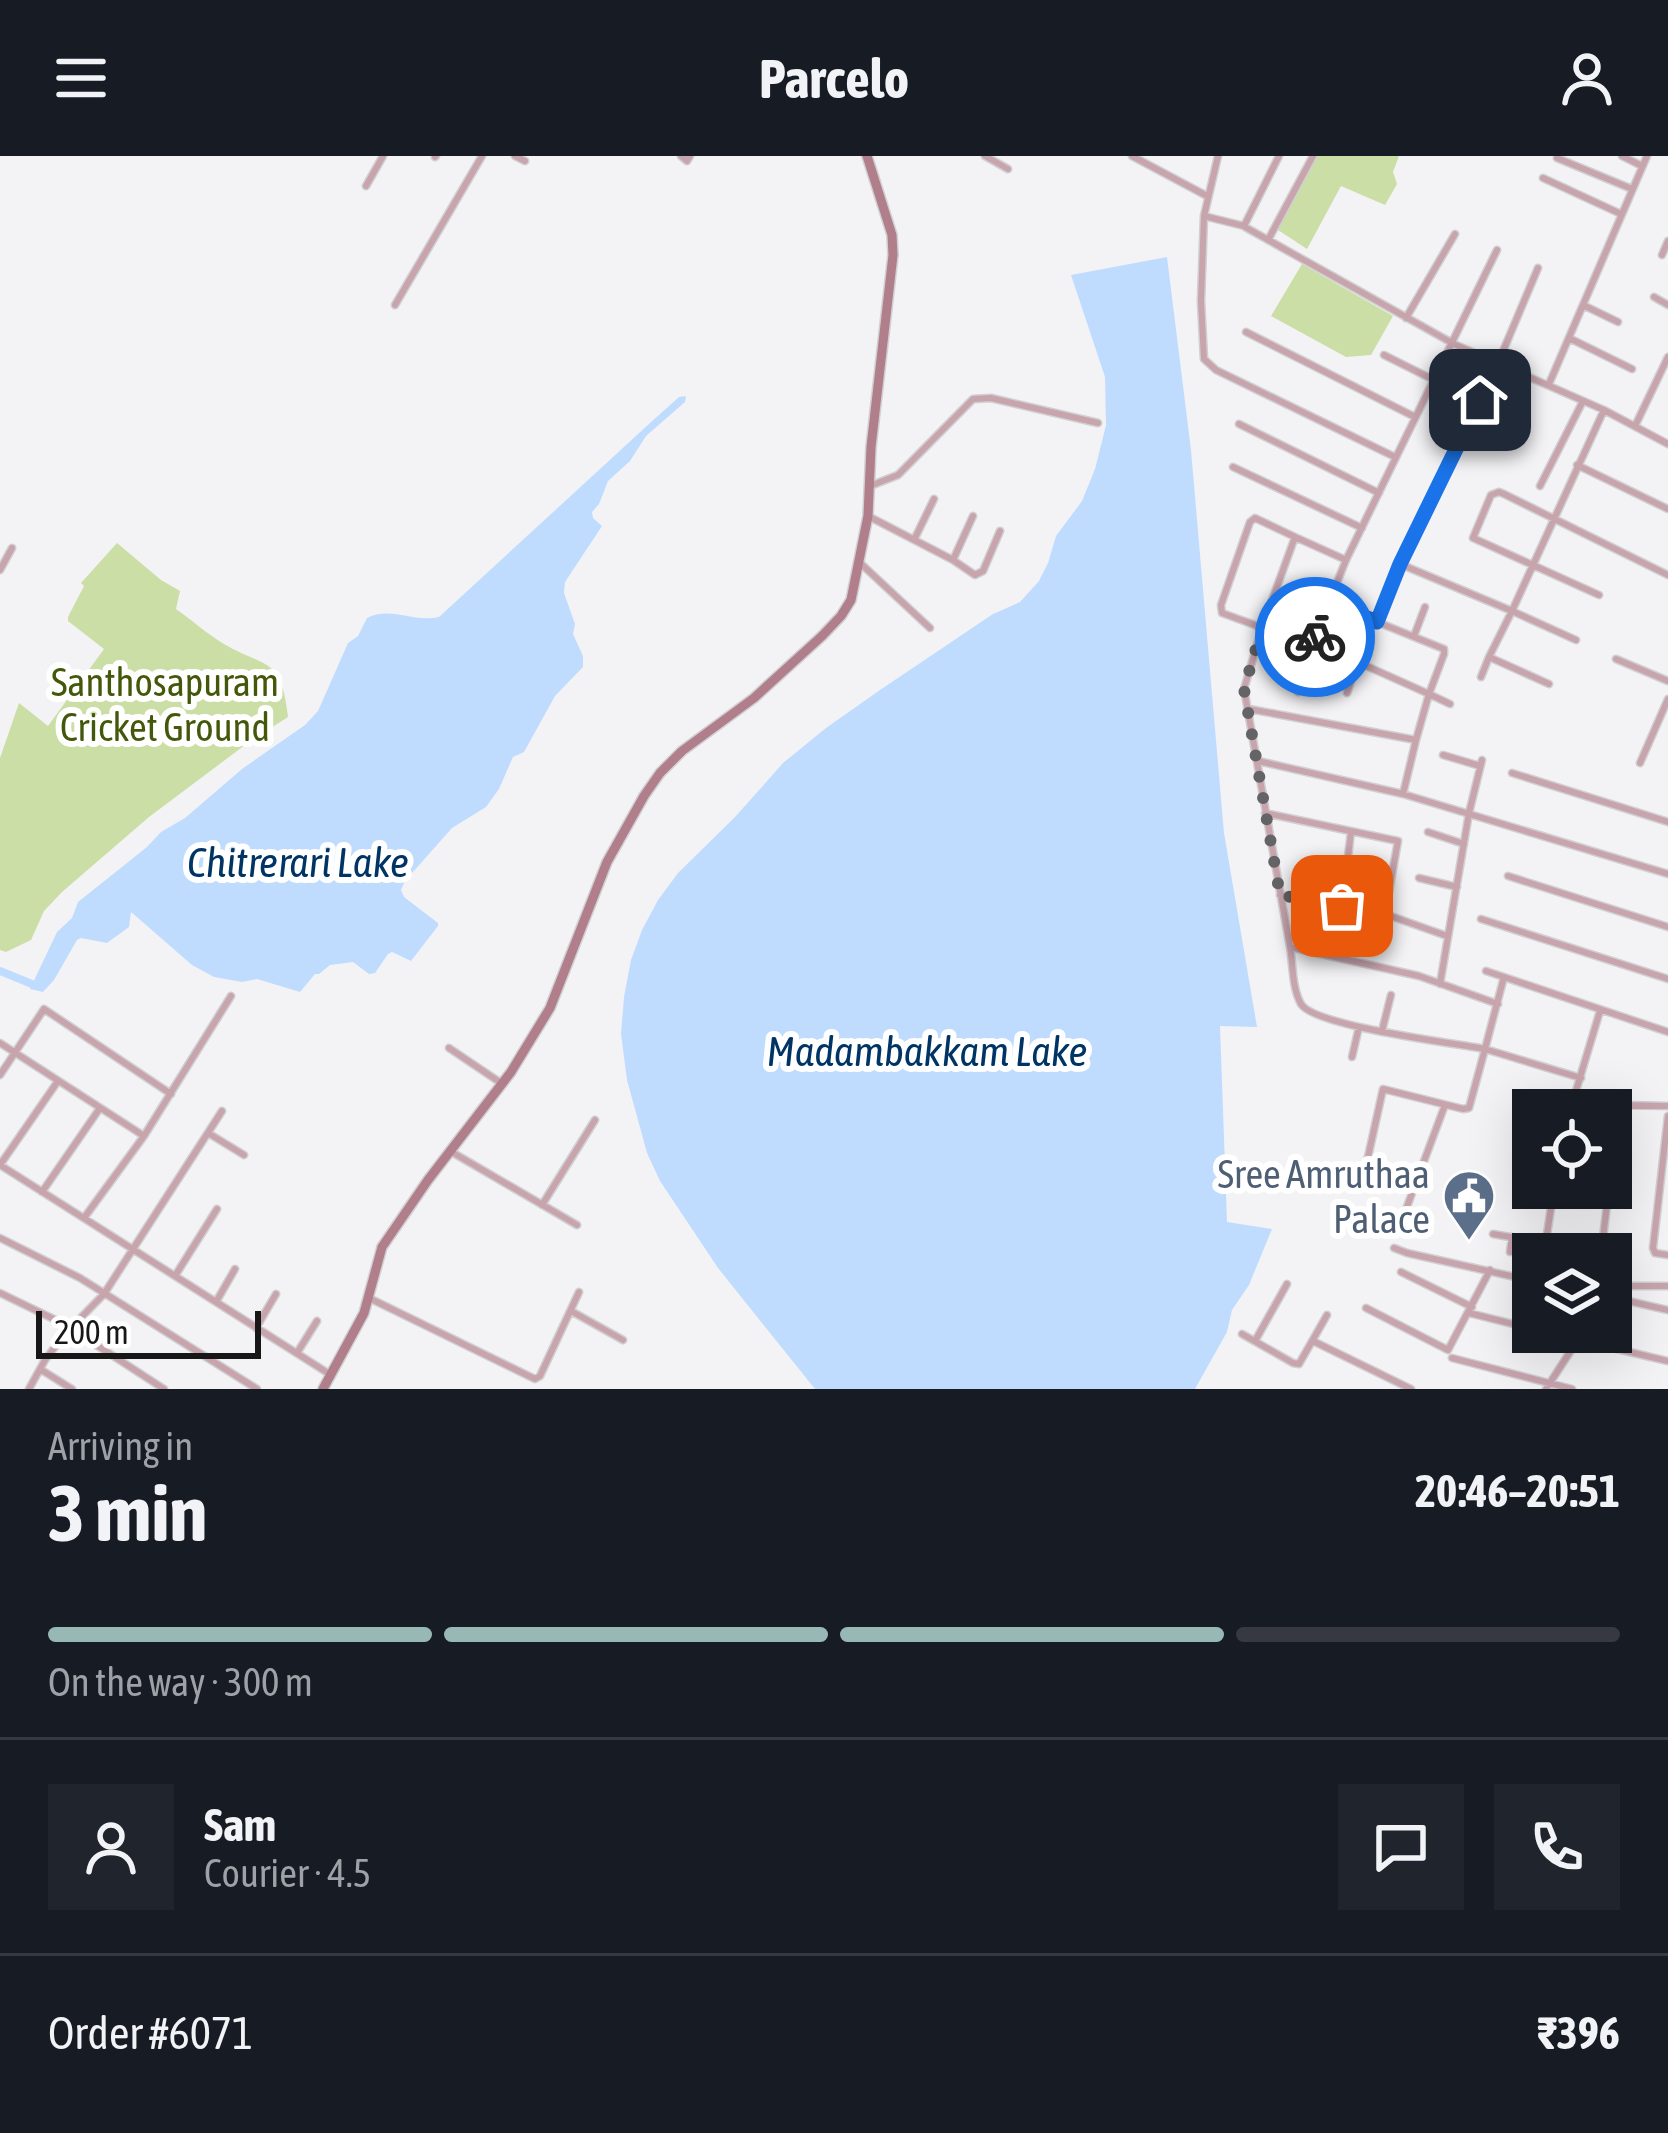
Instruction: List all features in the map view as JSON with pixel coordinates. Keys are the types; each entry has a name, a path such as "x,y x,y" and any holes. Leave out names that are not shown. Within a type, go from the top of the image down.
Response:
{"street":[{"path":"366,186 383,156"},
{"path":"395,305 482,156"},
{"path":"515,156 525,161"},
{"path":"681,156 687,160 690,156"},
{"path":"323,1389 364,1312 382,1247 503,1084 550,1008 607,862 644,796 671,760 754,698 841,616 851,600 868,516 893,254 892,235 867,156"},
{"path":"985,156 1008,169"},
{"path":"1132,156 1207,196"},
{"path":"1151,166 1161,156"},
{"path":"1218,156 1204,216 1204,359 1395,458"},
{"path":"1244,226 1280,156"},
{"path":"1268,240 1313,156"},
{"path":"1622,156 1642,166"},
{"path":"1548,386 1647,156"},
{"path":"1556,158 1632,189"},
{"path":"1543,178 1622,214"},
{"path":"1204,216 1244,226 1454,344 1604,410 1668,444"},
{"path":"1406,318 1455,234"},
{"path":"1662,255 1668,241"},
{"path":"1298,692 1346,560 1497,250"},
{"path":"1377,622 1538,268"},
{"path":"1654,297 1668,305"},
{"path":"1583,305 1618,322"},
{"path":"1246,332 1415,417"},
{"path":"1569,338 1632,369"},
{"path":"1384,355 1435,380"},
{"path":"1635,426 1668,357"},
{"path":"1654,386 1668,392"},
{"path":"870,486 898,475 973,399 1006,400 1098,423"},
{"path":"1540,486 1583,401"},
{"path":"1481,677 1604,410"},
{"path":"1239,424 1378,493"},
{"path":"1577,465 1668,509"},
{"path":"1233,467 1362,528"},
{"path":"1599,596 1476,540 1472,535 1495,492 1668,575"},
{"path":"914,540 934,500"},
{"path":"868,516 979,575 1000,532"},
{"path":"953,560 973,516"},
{"path":"1346,560 1255,518 1221,608 1224,615 1357,663 1450,704"},
{"path":"1295,537 1244,689 1302,1006 1313,1015 1485,1048 1581,1078"},
{"path":"0,570 12,548"},
{"path":"858,561 930,628"},
{"path":"1400,564 1576,640"},
{"path":"1330,603 1444,652 1403,794"},
{"path":"1414,636 1425,607"},
{"path":"1489,657 1550,684"},
{"path":"1616,659 1668,680"},
{"path":"1347,693 1357,663"},
{"path":"1640,763 1668,699"},
{"path":"1249,709 1416,740"},
{"path":"1440,984 1481,763 1443,755"},
{"path":"1258,761 1403,794 1668,874"},
{"path":"1512,773 1668,822"},
{"path":"1265,813 1399,842 1385,914"},
{"path":"1342,906 1352,832"},
{"path":"1428,832 1464,844"},
{"path":"1508,876 1668,927"},
{"path":"1419,878 1457,887"},
{"path":"1280,895 1385,914 1448,936"},
{"path":"1481,919 1668,979"},
{"path":"1290,947 1419,976 1498,1004"},
{"path":"1486,970 1668,1032"},
{"path":"1417,1180 1366,1166 1383,1090 1467,1109 1472,1105 1504,977"},
{"path":"1382,1031 1391,995"},
{"path":"84,1218 144,1136 231,996"},
{"path":"0,1075 44,1009 171,1094"},
{"path":"1577,1089 1600,1011"},
{"path":"1352,1058 1360,1027"},
{"path":"0,1043 144,1136"},
{"path":"449,1048 503,1084"},
{"path":"58,1081 0,1165 331,1375"},
{"path":"1345,1215 1402,1220 1445,1105"},
{"path":"1632,1105 1668,1106"},
{"path":"42,1192 100,1108"},
{"path":"29,1389 64,1335 104,1294 222,1111"},
{"path":"1668,1116 1654,1248 1655,1253 1668,1255"},
{"path":"542,1204 595,1120"},
{"path":"208,1133 244,1155"},
{"path":"450,1150 577,1225"},
{"path":"175,1276 217,1209"},
{"path":"1493,1234 1512,1237 1510,1252"},
{"path":"0,1238 80,1278 257,1389"},
{"path":"1394,1248 1512,1276"},
{"path":"216,1302 235,1270"},
{"path":"1366,1307 1448,1350 1490,1270"},
{"path":"1401,1272 1470,1310 1512,1323"},
{"path":"1255,1341 1286,1284"},
{"path":"1632,1286 1668,1286"},
{"path":"369,1298 532,1379 540,1376 579,1292"},
{"path":"0,1293 64,1324 164,1389"},
{"path":"256,1328 276,1294"},
{"path":"1632,1302 1668,1310"},
{"path":"572,1311 623,1340"},
{"path":"1243,1334 1297,1364 1328,1315"},
{"path":"297,1353 317,1321"},
{"path":"1313,1341 1412,1389"},
{"path":"1632,1351 1668,1361"},
{"path":"1548,1386 1569,1353"},
{"path":"1452,1358 1572,1389"},
{"path":"40,1370 72,1389"}],"green space":[{"path":"1313,156 1399,156 1393,172 1397,184 1385,205 1341,186 1307,249 1278,230"},
{"path":"1302,264 1393,316 1371,355 1346,357 1271,316"},
{"name":"Santhosapuram Cricket Ground","path":"117,543 180,591 176,609 224,644 270,667 281,683 288,717 149,817 62,892 44,911 31,940 6,952 0,950 0,758 19,703 48,726 104,649 68,617 84,586 81,583"}],"water":[{"name":"Madambakkam Lake","path":"1167,257 1191,450 1224,833 1257,1027 1220,1026 1227,1222 1272,1229 1249,1285 1232,1310 1227,1332 1195,1389 815,1389 718,1268 660,1181 647,1153 627,1080 621,1034 631,960 658,900 678,873 783,763 880,690 993,614 1020,602 1039,581 1056,536 1082,501 1106,425 1105,377 1071,275"},
{"name":"Chitrerari Lake","path":"686,396 608,481 592,512 602,526 565,582 583,667 555,696 486,807 452,828 405,881 404,897 438,923 411,961 392,952 369,974 353,962 330,965 300,992 257,979 242,982 214,977 192,965 131,912 129,927 107,943 77,940 43,992 30,989 57,932 72,918 78,902 318,711 348,643 358,636 367,618 385,614 439,617 679,397"}],"waterway":[{"path":"0,971 32,984"}],"way so far":[{"path":"1315,637 1311,647 1262,628 1244,689 1280,895 1342,906"}],"place":[{"name":"Sree Amruthaa Palace","path":"1469,1242"}],"route":[{"path":"1315,637 1330,603 1377,622 1480,400"}]}
